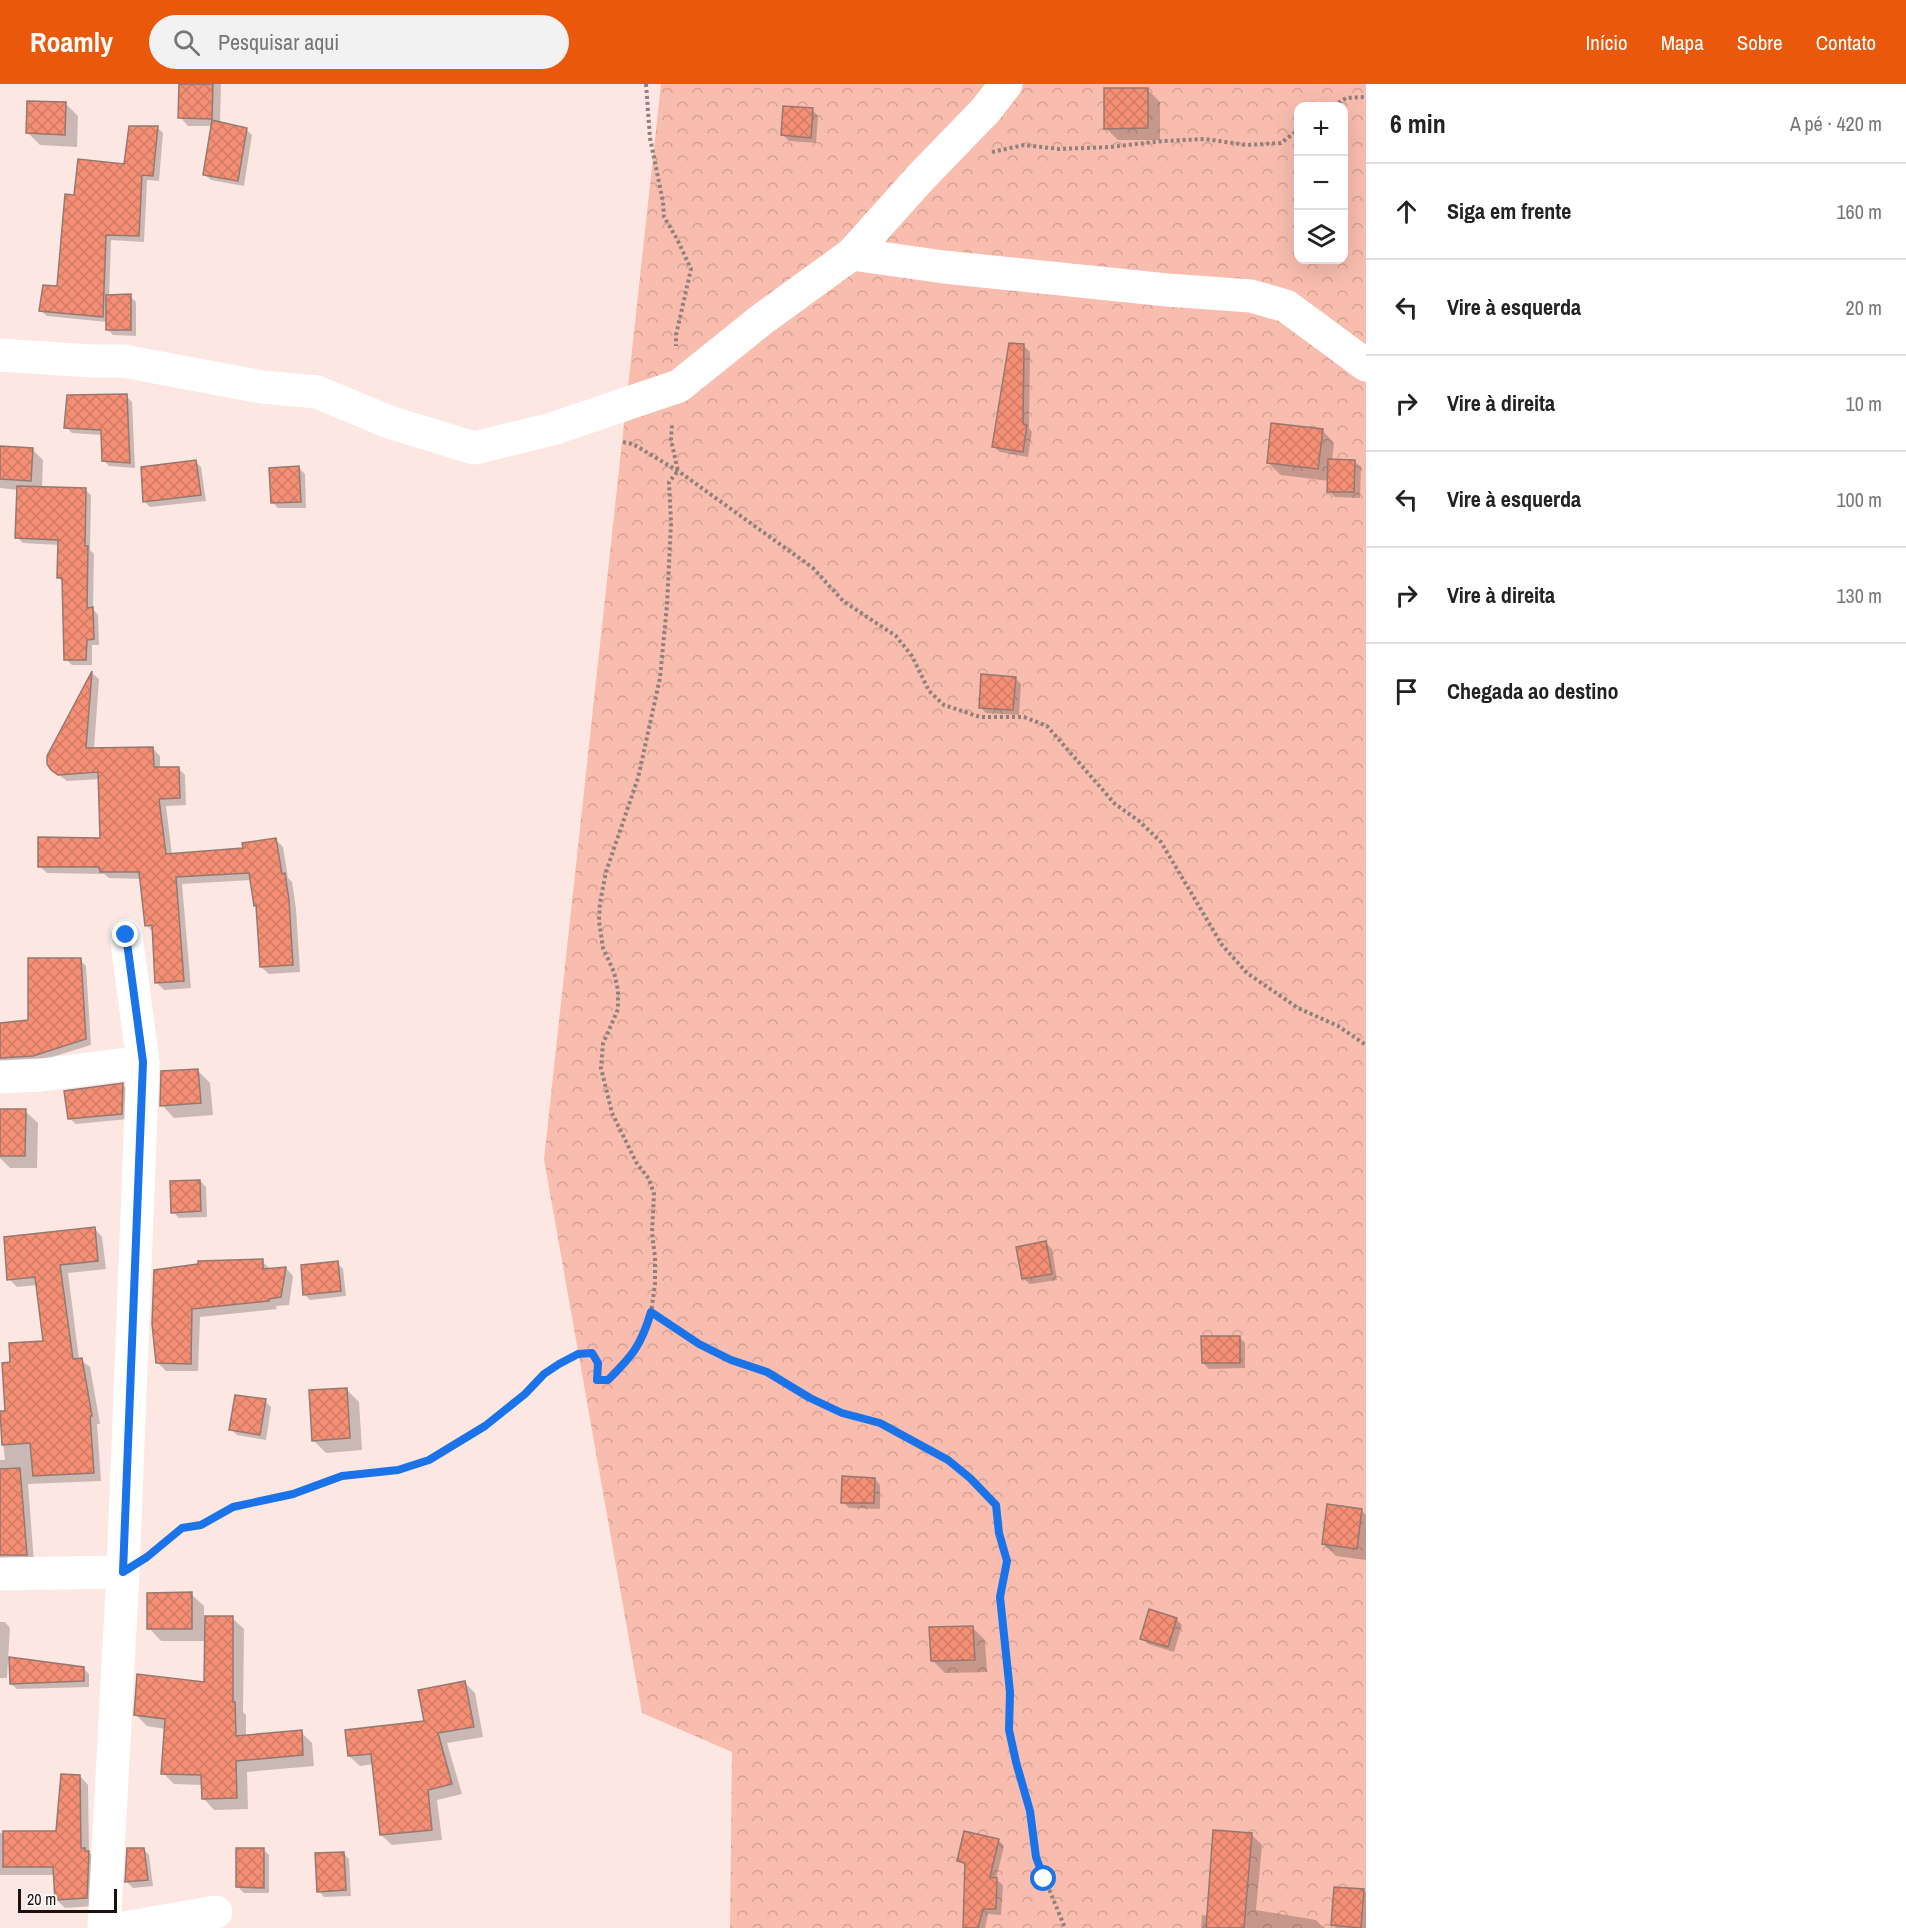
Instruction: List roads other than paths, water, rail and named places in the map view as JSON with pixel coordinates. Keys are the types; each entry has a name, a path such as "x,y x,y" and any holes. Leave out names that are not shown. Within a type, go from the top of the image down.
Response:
{"street":[{"path":"0,355 123,361 262,387 317,392 389,422 474,448 552,429 679,386 761,320 852,254 921,177 985,111 1006,84"},
{"path":"852,254 944,267 1167,290 1251,296 1286,306 1366,365"},
{"path":"104,1928 123,1572 143,1062 126,935"},
{"path":"0,1077 41,1075 143,1062"},
{"path":"0,1574 123,1572"},
{"path":"124,1928 216,1912"}]}
